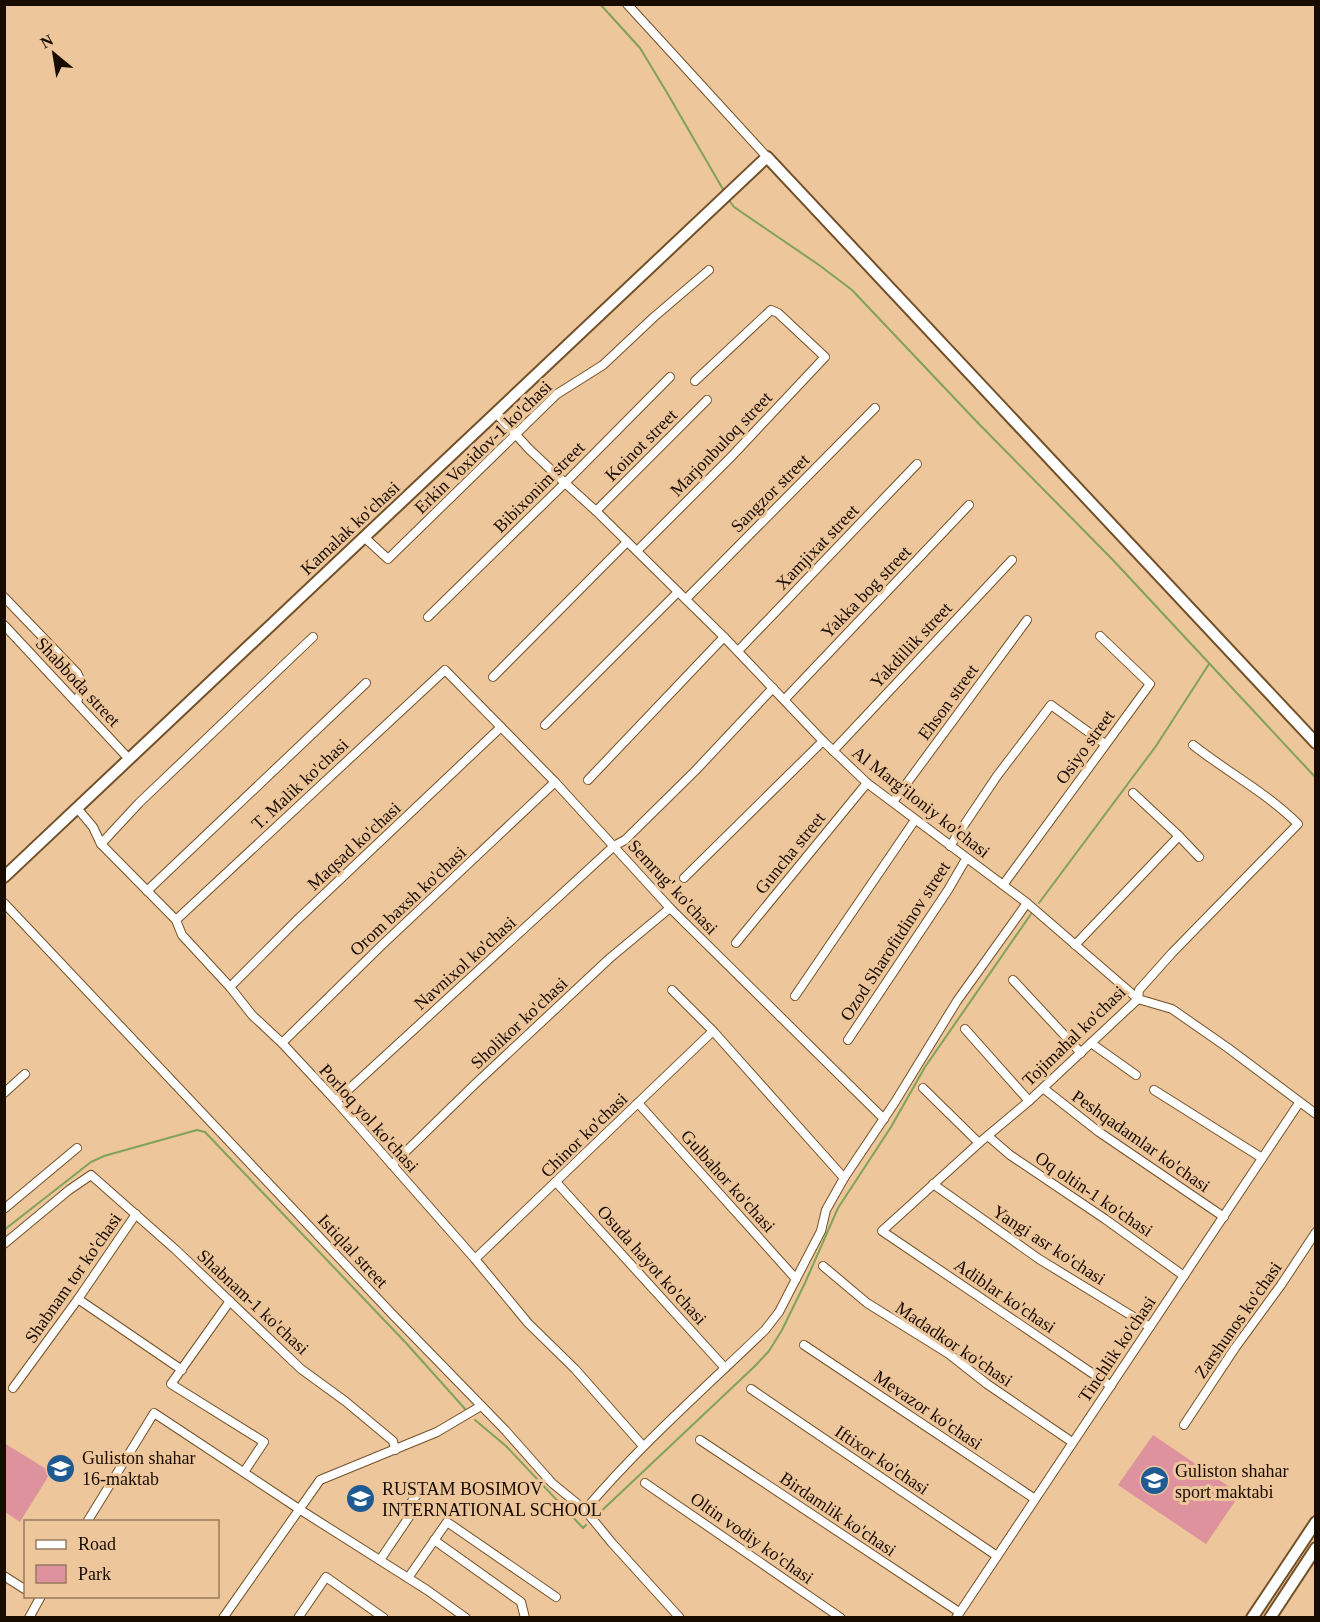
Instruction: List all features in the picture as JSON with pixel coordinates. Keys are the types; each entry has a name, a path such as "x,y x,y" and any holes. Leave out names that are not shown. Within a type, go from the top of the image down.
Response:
{"main road":[{"name":"Kamalak ko'chasi","path":"4,877 767,157"},
{"path":"767,157 1316,743"},
{"path":"1252,1617 1316,1522"},
{"path":"1270,1617 1316,1548"}],"street":[{"path":"627,4 767,157"},
{"name":"Erkin Voxidov-1 ko'chasi","path":"364,537 388,559 558,394 603,365 709,270"},
{"name":"Marjonbuloq street","path":"636,551 825,357 778,313 771,310 695,381"},
{"name":"Bibixonim street","path":"428,617 670,377"},
{"name":"Koinot street","path":"596,510 707,400"},
{"name":"Sangzor street","path":"686,599 875,408"},
{"name":"Al Marg'iloniy ko'chasi","path":"496,413 516,436 596,510 686,599 823,741 867,783 1027,903 1138,999 1172,1009 1316,1114"},
{"name":"Xamjixat street","path":"738,651 917,464"},
{"name":"Yakka bog street","path":"784,699 969,505"},
{"path":"493,677 627,542"},
{"name":"Yakdillik street","path":"833,751 1012,560"},
{"path":"545,725 678,592"},
{"path":"4,597 77,673 81,681 81,690 76,702"},
{"name":"Ehson street","path":"893,802 1027,620"},
{"name":"Shabboda street","path":"4,625 129,759"},
{"name":"Osiyo street","path":"1003,885 1150,684 1100,636"},
{"path":"101,844 139,803 313,637"},
{"path":"588,780 724,637"},
{"name":"Semrug' ko'chasi","path":"445,670 555,782 670,908 884,1119"},
{"name":"T. Malik ko'chasi","path":"176,920 445,670"},
{"path":"147,891 366,683"},
{"path":"614,846 625,840 696,770 773,688"},
{"name":"Ozod Sharofitdinov street","path":"950,846 997,776 1051,705 1105,744"},
{"name":"Maqsad ko'chasi","path":"230,987 296,921 501,728"},
{"path":"684,878 823,741"},
{"name":"Tojimahal ko'chasi","path":"882,1231 1029,1101 1138,999 1139,990 1172,953 1298,824 1281,808 1193,745"},
{"name":"Orom baxsh ko'chasi","path":"282,1043 555,782"},
{"name":"Guncha street","path":"736,943 867,783"},
{"path":"1133,793 1199,857"},
{"name":"Porloq yol ko'chasi","path":"77,808 93,827 101,844 176,920 182,935 230,987 252,1015 282,1043 336,1101 528,1323 575,1369 643,1446"},
{"path":"795,996 915,820"},
{"path":"1075,945 1179,836"},
{"name":"Navnixol ko'chasi","path":"336,1101 614,846"},
{"name":"Ozod Sharofitdinov street","path":"848,1040 948,890 966,858"},
{"name":"Istiqlal street","path":"4,903 505,1430 552,1483 585,1510 680,1617"},
{"path":"585,1510 643,1446 765,1330 779,1312 821,1230 826,1210 844,1178 895,1102 957,1001 1027,903"},
{"name":"Sholikor ko'chasi","path":"392,1165 610,958 670,908"},
{"path":"1013,980 1081,1053"},
{"path":"672,990 713,1031 844,1178"},
{"path":"965,1029 1029,1101"},
{"name":"Chinor ko'chasi","path":"474,1259 713,1031"},
{"path":"1091,1043 1136,1075"},
{"path":"4,1093 26,1074"},
{"path":"923,1088 979,1143"},
{"name":"Peshqadamlar ko'chasi","path":"1043,1088 1099,1132 1224,1217"},
{"path":"1154,1090 1263,1158"},
{"name":"Gulbahor ko'chasi","path":"638,1103 796,1279"},
{"name":"Tinchlik ko'chasi","path":"958,1615 1299,1103"},
{"name":"Oq oltin-1 ko'chasi","path":"988,1136 1010,1155 1106,1219 1184,1276"},
{"path":"4,1209 77,1148"},
{"name":"Shabnam-1 ko'chasi","path":"4,1244 69,1190 91,1175 136,1214 301,1369 345,1401 393,1441 395,1450"},
{"name":"Osuda hayot ko'chasi","path":"556,1182 725,1368"},
{"name":"Yangi asr ko'chasi","path":"933,1184 1038,1259 1150,1327"},
{"name":"Shabnam tor ko'chasi","path":"13,1388 136,1214"},
{"name":"Adiblar ko'chasi","path":"882,1231 1112,1386"},
{"name":"Zarshunos ko'chasi","path":"1184,1425 1316,1232"},
{"name":"Madadkor ko'chasi","path":"823,1266 867,1304 949,1354 987,1384 1072,1442"},
{"path":"78,1299 182,1370"},
{"path":"230,1301 171,1384 264,1442 244,1472"},
{"name":"Mevazor ko'chasi","path":"804,1345 1035,1499"},
{"name":"Iftixor ko'chasi","path":"751,1389 996,1556"},
{"path":"223,1617 320,1480 437,1432 481,1406"},
{"path":"88,1520 154,1413 466,1617"},
{"name":"Birdamlik ko'chasi","path":"700,1440 958,1615"},
{"name":"Oltin vodiy ko'chasi","path":"645,1483 841,1617"},
{"path":"380,1560 411,1514 407,1508 422,1488"},
{"path":"408,1578 447,1522 556,1598"},
{"path":"434,1540 521,1602 525,1617"},
{"path":"4,1576 24,1589"},
{"path":"298,1617 326,1577 384,1617"},
{"path":"29,1617 38,1598"},
{"path":"365,1617 371,1608"}],"green space":[{"path":"1153,1435 1240,1494 1206,1544 1118,1485"},
{"path":"4,1443 51,1472 20,1522 5,1512"}],"waterway":[{"path":"600,4 640,48 724,191"},
{"path":"728,199 734,207 852,290 977,422 1112,559 1316,778"},
{"path":"1039,903 1156,746 1209,664"},
{"path":"595,1517 769,1351 805,1283 838,1208 891,1127 925,1067 1031,914"},
{"path":"4,1230 91,1162 104,1156 197,1130 205,1132 406,1343 466,1410"},
{"path":"475,1420 506,1446 583,1528 586,1525"}],"place":[{"name":"Guliston shahar 16-maktab","path":"61,1468"},
{"name":"Guliston shahar sport maktabi","path":"1154,1481"},
{"name":"RUSTAM BOSIMOV INTERNATIONAL SCHOOL","path":"361,1499"}]}
